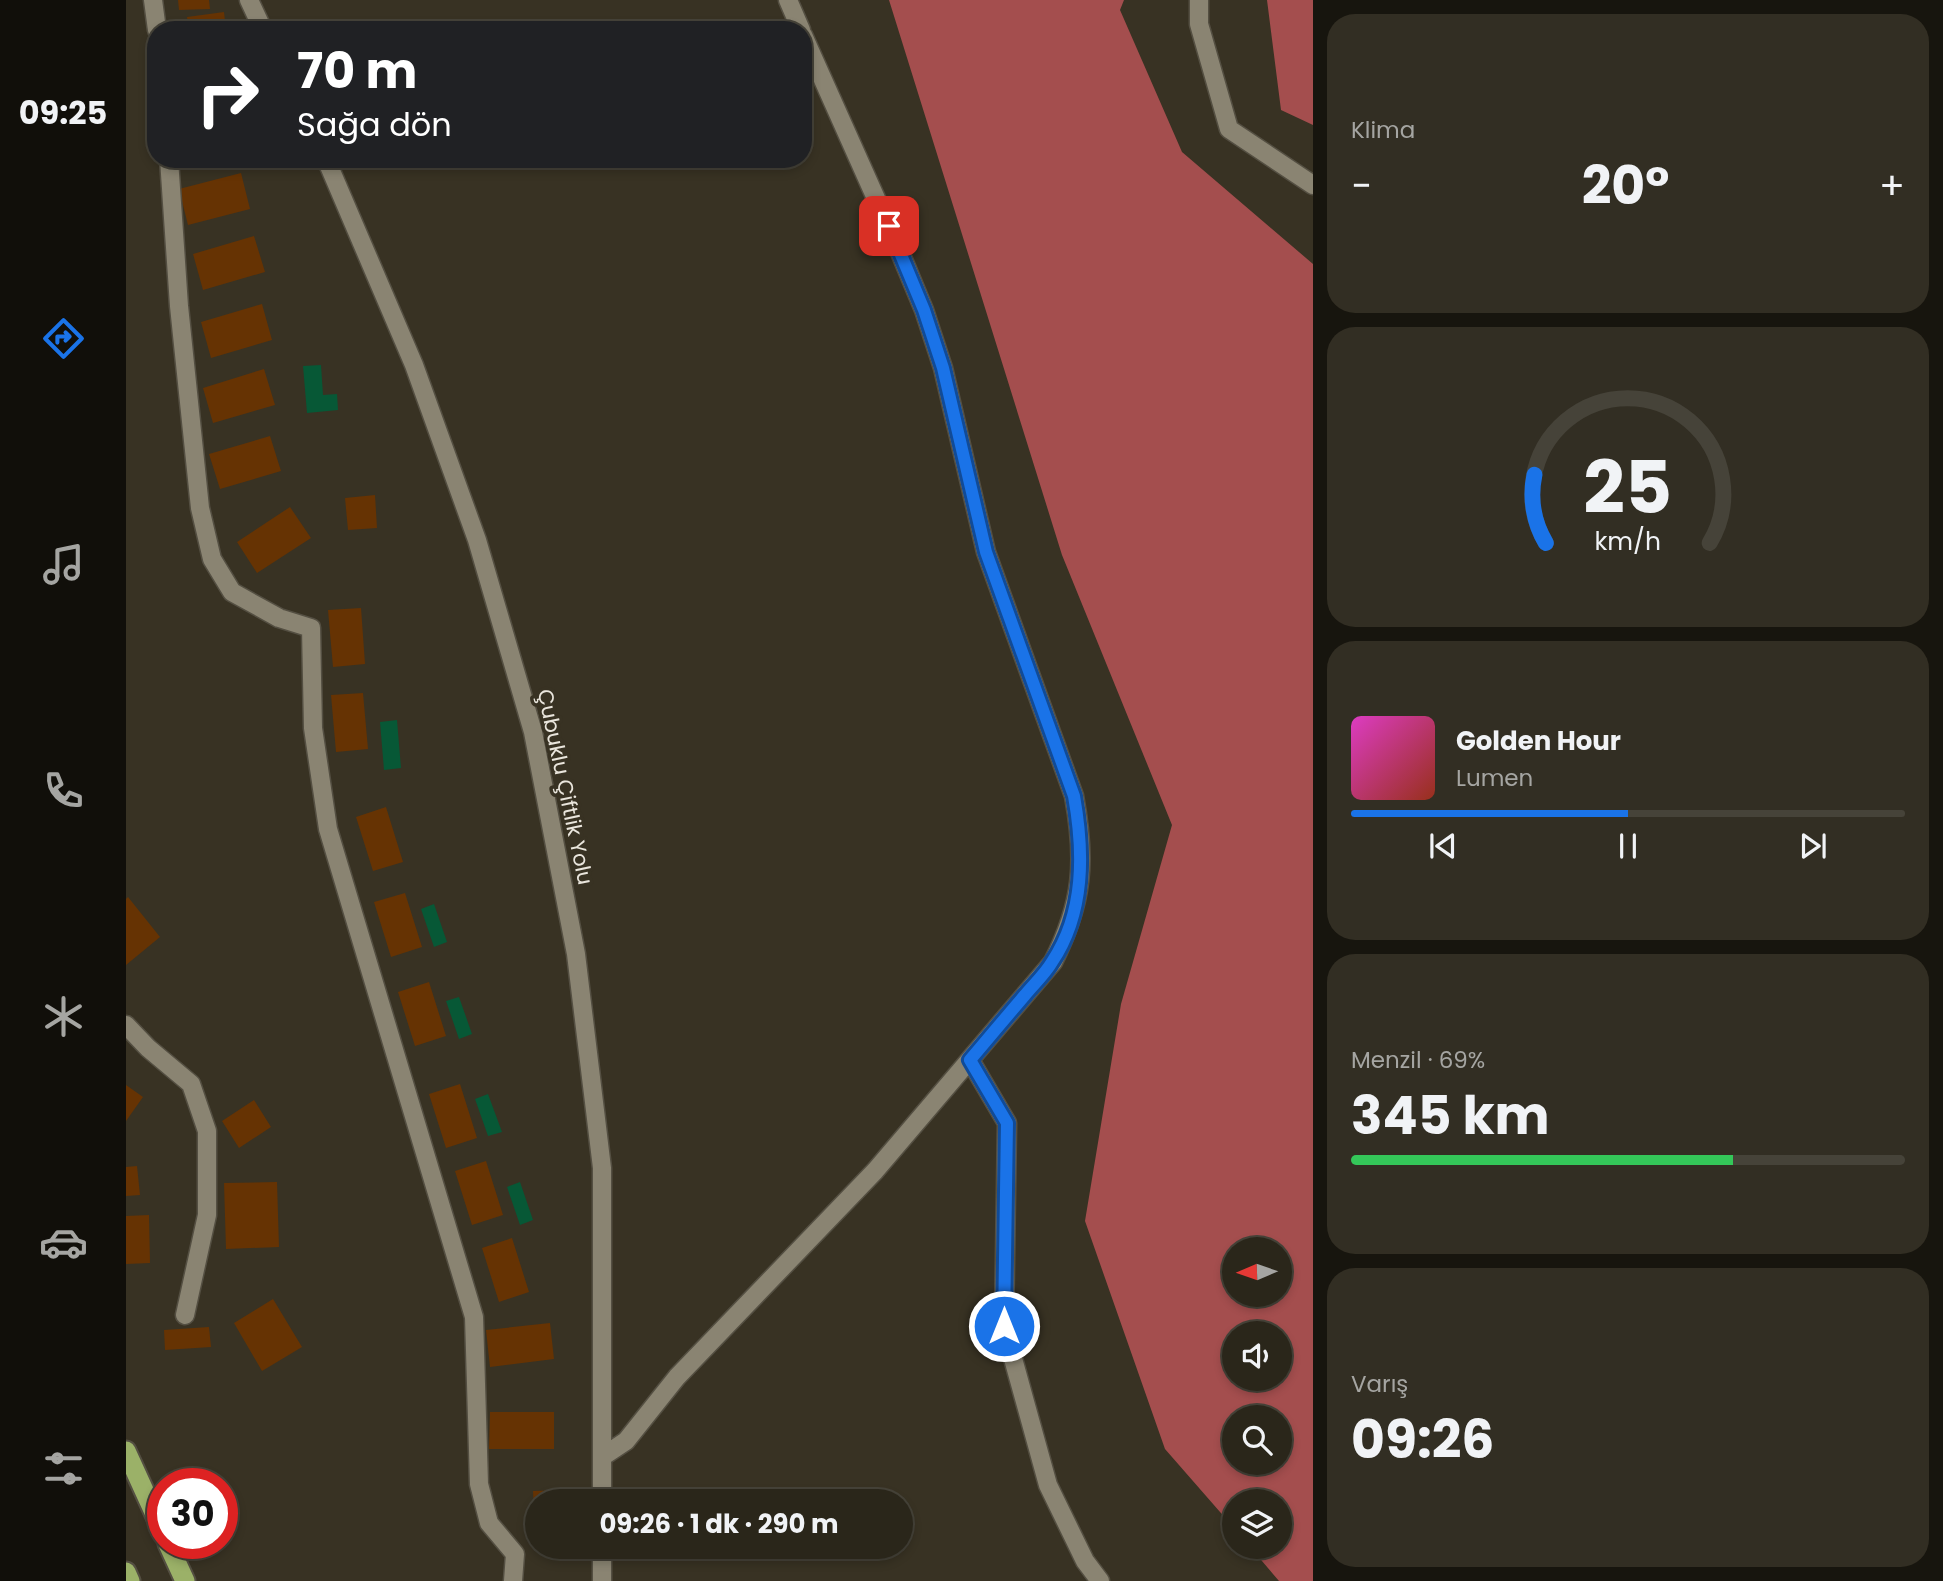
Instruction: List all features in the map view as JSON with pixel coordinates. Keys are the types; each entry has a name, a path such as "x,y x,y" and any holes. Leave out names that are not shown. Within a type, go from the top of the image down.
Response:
{"highway":[{"path":"126,1451 147,1497"},
{"path":"175,1559 185,1581"},
{"path":"126,1572 130,1581"}],"street":[{"path":"153,0 156,21"},
{"path":"249,0 259,21"},
{"path":"788,0 797,21"},
{"path":"1199,0 1199,24 1229,129 1313,186"},
{"path":"602,1457 626,1441 677,1377 875,1171 1053,962 1075,907 1081,874 1081,834 1074,796 986,552 943,368 924,310 900,250 812,55"},
{"path":"170,168 179,306 199,494 212,559 232,592 279,618 311,628 313,728 328,829 474,1317 479,1484 489,1523 515,1554 513,1581"},
{"name":"Çubuklu Çiftlik Yolu","path":"330,168 414,365 477,540 533,732 576,954 602,1168 602,1489"},
{"path":"126,1025 148,1048 191,1084 207,1132 207,1215 185,1315"},
{"path":"970,1060 1007,1123 1004,1326 1048,1485 1085,1561 1100,1581"},
{"path":"602,1559 602,1581"}],"shaded area":[{"path":"889,0 1124,0 1120,10 1182,152 1313,264 1313,1581 1279,1581 1260,1559 1292,1559 1292,1489 1222,1489 1222,1514 1165,1449 1085,1221 1121,1004 1172,825 1062,555"},
{"path":"1267,0 1313,0 1313,125 1281,110"},
{"path":"321,365 323,395 337,394 338,410 307,413 303,366"},
{"path":"397,720 401,768 384,770 380,722"},
{"path":"434,904 447,942 434,947 421,909"},
{"path":"459,997 472,1034 459,1039 446,1001"},
{"path":"488,1094 502,1132 488,1136 475,1099"},
{"path":"520,1182 533,1220 520,1225 507,1187"}],"building":[{"path":"178,0 209,0 210,9 179,10"},
{"path":"224,12 225,21 188,21 187,17"},
{"path":"241,173 250,209 188,225 179,189"},
{"path":"254,236 265,272 203,290 193,254"},
{"path":"262,304 272,340 211,358 201,322"},
{"path":"264,369 275,405 213,423 203,388"},
{"path":"270,436 281,471 220,489 209,454"},
{"path":"375,495 377,528 348,530 345,498"},
{"path":"290,507 311,538 257,573 237,542"},
{"path":"361,608 365,664 333,667 328,610"},
{"path":"363,693 368,749 336,752 331,695"},
{"path":"386,807 403,862 373,871 356,817"},
{"path":"405,893 422,947 391,957 374,902"},
{"path":"128,897 160,937 126,965 126,899"},
{"path":"429,982 446,1036 415,1046 398,992"},
{"path":"460,1084 477,1138 446,1148 429,1094"},
{"path":"126,1085 143,1097 126,1121"},
{"path":"254,1100 271,1127 239,1148 222,1121"},
{"path":"486,1161 503,1215 472,1225 455,1171"},
{"path":"137,1166 140,1195 126,1196 126,1167"},
{"path":"277,1182 279,1247 226,1249 224,1183"},
{"path":"149,1215 150,1263 126,1264 126,1216"},
{"path":"512,1238 529,1292 499,1302 482,1248"},
{"path":"273,1299 302,1347 262,1371 234,1323"},
{"path":"550,1323 554,1359 490,1367 486,1330"},
{"path":"209,1327 211,1347 165,1350 164,1330"},
{"path":"490,1412 554,1412 554,1449 489,1449"}],"route":[{"path":"889,226 924,310 943,368 986,552 1005,611 1074,796 1081,834 1081,874 1075,907 1053,962 970,1060 1007,1123 1004,1326"}]}
